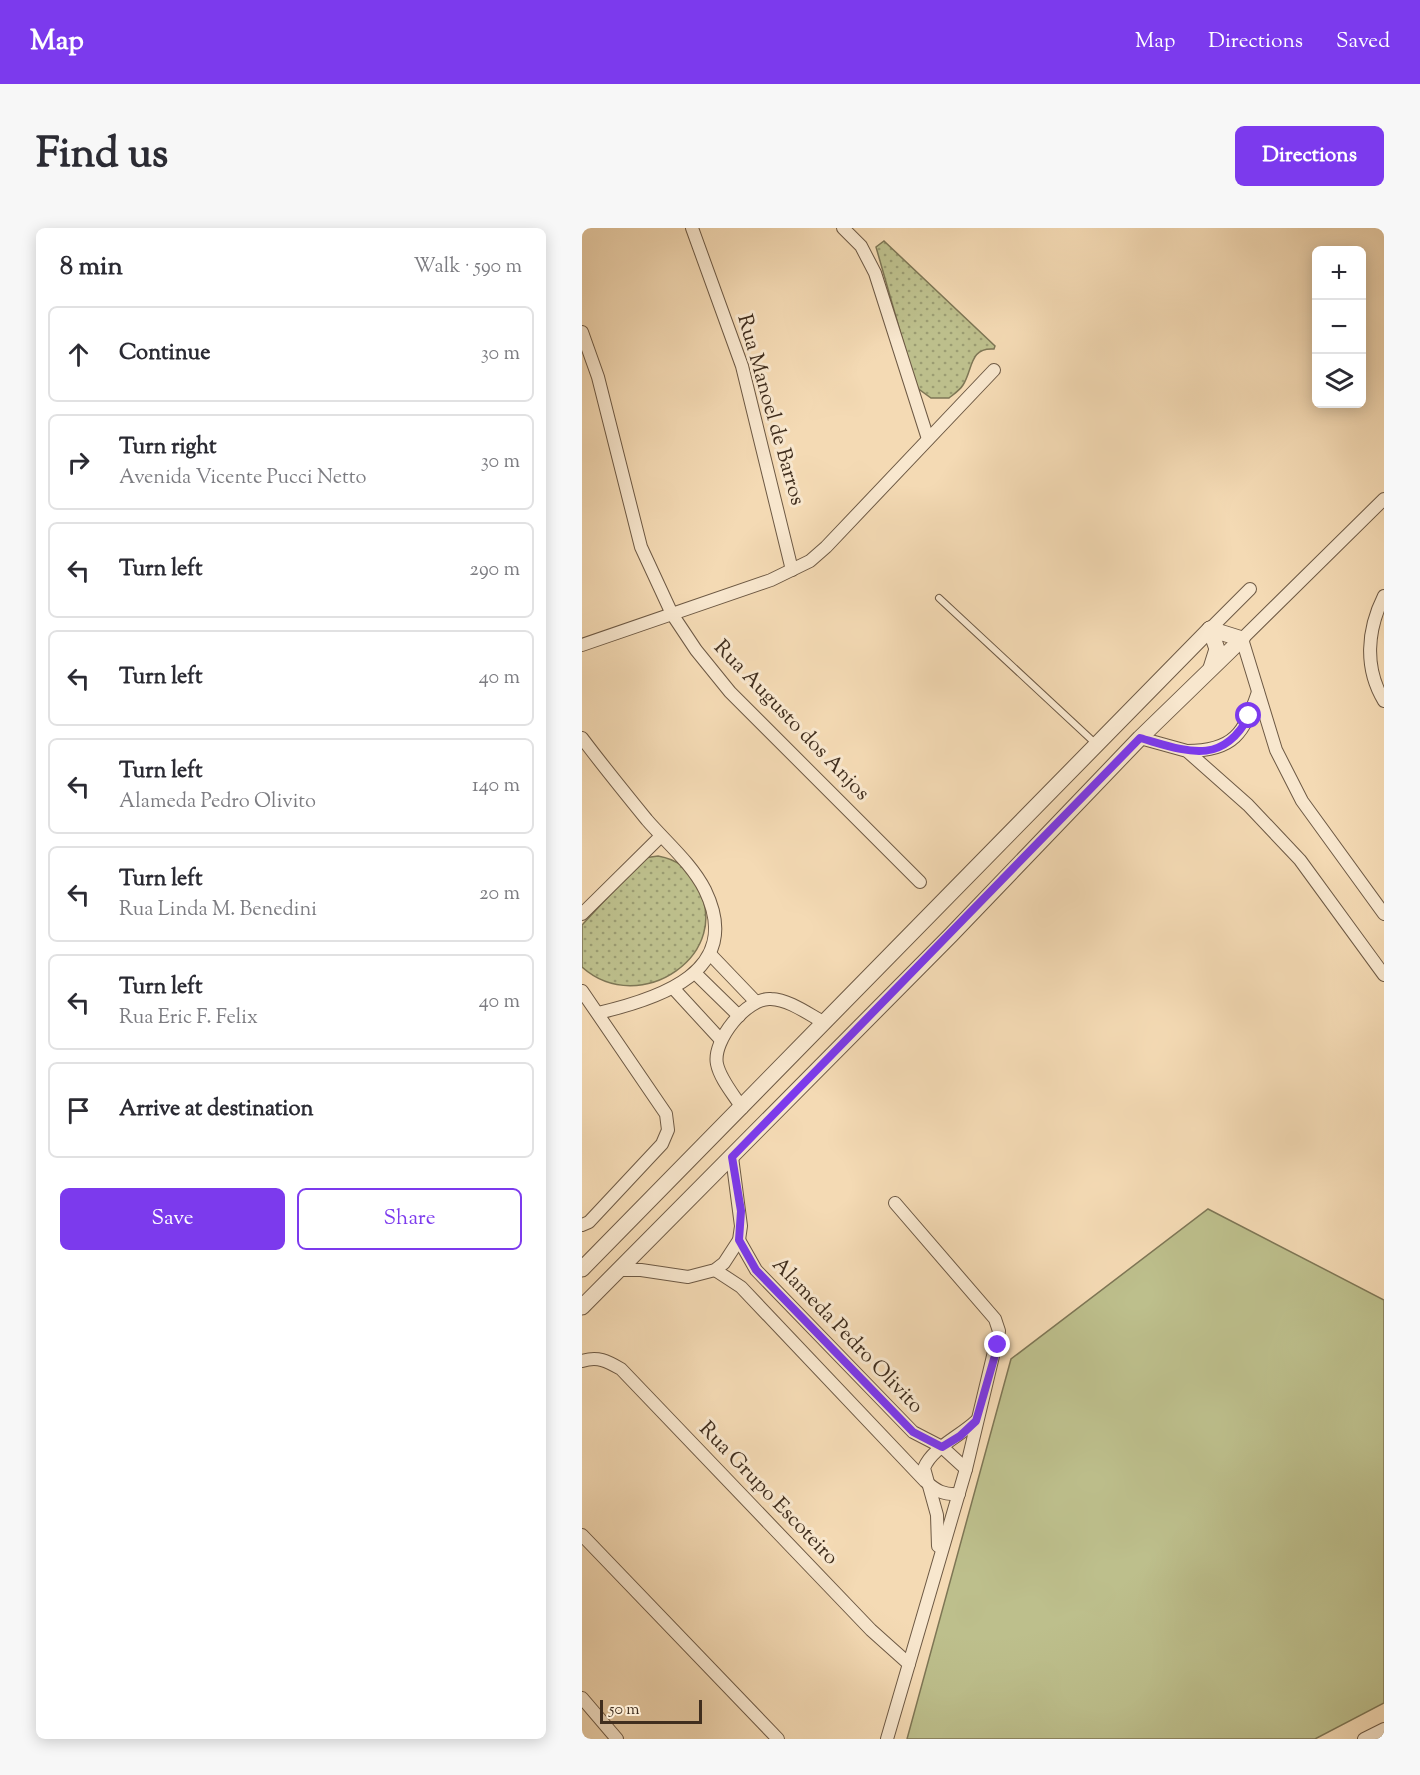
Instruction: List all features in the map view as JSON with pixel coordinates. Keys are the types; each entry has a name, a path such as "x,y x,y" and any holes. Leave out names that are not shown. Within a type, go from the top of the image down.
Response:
{"street":[{"name":"Rua Manoel de Barros","path":"692,228 742,366 792,570"},
{"path":"843,228 861,246 875,273 928,439"},
{"name":"Rua Augusto dos Anjos","path":"582,332 607,410 640,547 672,614 696,650 730,692 920,882"},
{"path":"582,645 771,580 792,570 826,547 994,370"},
{"path":"582,1307 951,934 1140,738 1384,499"},
{"path":"582,1269 1250,589"},
{"path":"1384,596 1375,620 1369,663 1374,684 1384,701"},
{"path":"1210,629 1242,639"},
{"path":"1210,629 1217,649 1211,668"},
{"path":"1242,639 1276,750 1302,801 1384,914"},
{"path":"1140,738 1187,751 1206,751 1232,741 1246,723 1258,692"},
{"path":"582,738 661,836 692,870 705,889 711,907 714,931 710,954 695,973 674,989 634,1005 598,1013"},
{"path":"1187,751 1248,805 1300,860 1384,975"},
{"path":"582,914 661,836"},
{"path":"931,915 951,934"},
{"path":"710,954 756,1002"},
{"path":"695,973 739,1016"},
{"path":"674,989 720,1039"},
{"path":"582,991 666,1114 668,1130 662,1144 589,1222 582,1225"},
{"path":"741,1108 717,1063 720,1039 739,1016 756,1002 769,998 788,1003 825,1023"},
{"path":"618,1270 648,1270 688,1277 715,1270 724,1263 739,1240 741,1211 732,1157"},
{"path":"887,1739 966,1469 976,1421 998,1345 999,1331 995,1319 895,1203"},
{"name":"Alameda Pedro Olivito","path":"739,1240 756,1270 913,1432 942,1447 966,1469"},
{"name":"Alameda Pedro Olivito","path":"715,1270 741,1287 926,1481 937,1491 946,1495 959,1494"},
{"name":"Rua Grupo Escoteiro","path":"588,1359 608,1361 621,1369 871,1630 909,1664"},
{"path":"938,1560 937,1515 924,1468 927,1459 960,1436 976,1421"},
{"path":"582,1535 778,1739"},
{"path":"582,1698 617,1739"},
{"path":"1364,1739 1384,1729"}],"lane":[{"path":"939,598 1097,746"}],"green space":[{"path":"884,241 995,346 994,349 986,349 976,356 963,385 949,398 931,398 916,387 876,247"},
{"path":"658,856 681,865 696,884 705,910 704,933 693,954 676,971 654,982 630,986 605,981 582,967 582,925 644,858"},
{"path":"1208,1209 1384,1300 1384,1703 1315,1739 907,1739 1011,1359"}],"route":[{"path":"998,1345 976,1421 960,1436 942,1447 913,1432 756,1270 739,1240 741,1211 732,1157 1140,738 1187,751 1206,751 1219,748 1232,741 1249,716"}]}
